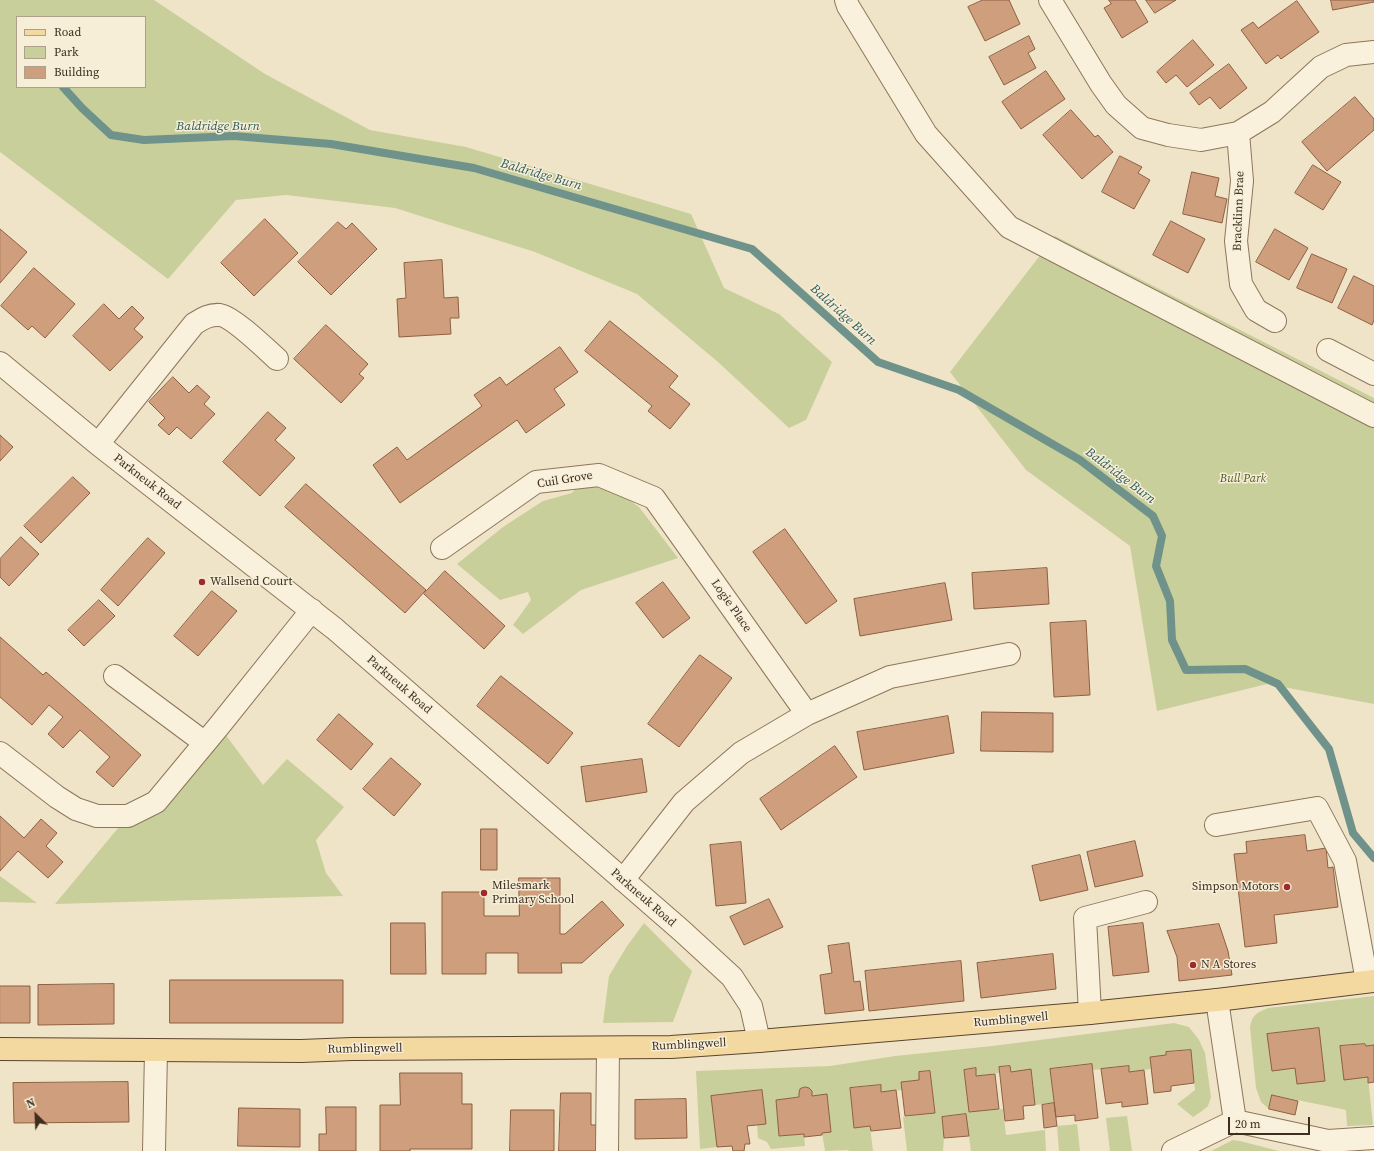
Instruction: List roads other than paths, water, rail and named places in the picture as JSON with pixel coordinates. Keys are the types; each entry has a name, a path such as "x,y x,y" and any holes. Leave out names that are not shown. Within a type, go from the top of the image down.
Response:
{"main road":[{"name":"Rumblingwell","path":"0,1049 301,1051 352,1049 671,1047 1090,1013 1217,1000 1370,981"}],"street":[{"path":"846,0 848,6 926,134 1009,227 1374,416"},
{"path":"1050,0 1101,84 1116,105 1142,128 1168,135 1201,140 1238,133 1272,112 1322,67 1346,55 1374,52"},
{"name":"Bracklinn Brae","path":"1238,133 1242,181 1236,240 1241,284 1256,310 1276,321"},
{"path":"98,444 194,324 206,316 221,315 234,321 277,359"},
{"path":"1328,350 1374,374"},
{"name":"Parkneuk Road","path":"0,363 98,444 312,610 347,639 732,977 751,1006 759,1041"},
{"name":"Cuil Grove","path":"442,548 536,482 599,475 654,498"},
{"name":"Logie Place","path":"654,498 807,714"},
{"path":"0,753 76,809 97,816 128,816 156,802 312,610"},
{"path":"623,880 684,802 741,753 807,714 890,677 1009,654"},
{"path":"115,676 205,743"},
{"path":"1216,826 1317,808 1345,861 1370,981"},
{"path":"1090,1013 1085,918 1146,902"},
{"path":"1217,1000 1234,1121"},
{"path":"607,1151 615,1048"},
{"path":"615,1048 621,1151"},
{"path":"154,1151 156,1051"},
{"path":"1173,1151 1234,1121 1328,1141 1374,1138"}],"waterway":[{"name":"Baldridge Burn","path":"64,88 82,108 111,135 144,140 234,136 331,144 474,168 752,249 878,362 959,390 1080,460 1153,516 1162,536 1156,566 1170,601 1172,640 1186,670 1245,669 1278,684 1329,749 1353,833 1374,858"}],"place":[{"name":"Wallsend Court","path":"202,582"},
{"name":"Simpson Motors","path":"1287,887"},
{"name":"Milesmark Primary School","path":"484,893"},
{"name":"N A Stores","path":"1193,965"}],"park label":[{"name":"Bull Park","path":"1243,479"}]}
